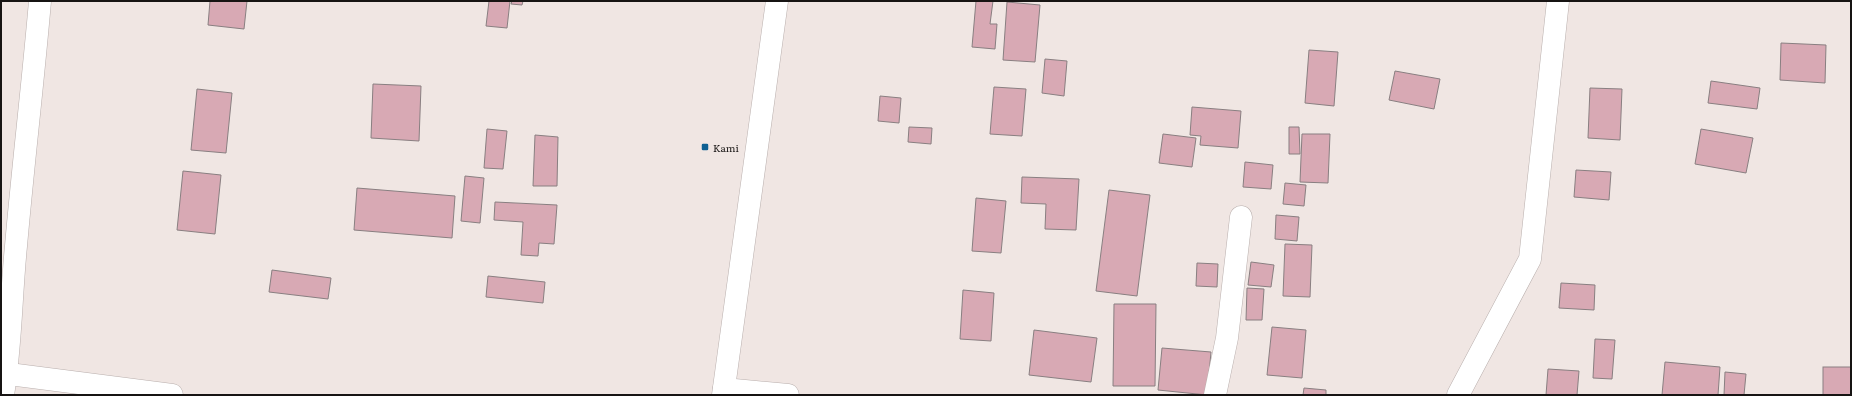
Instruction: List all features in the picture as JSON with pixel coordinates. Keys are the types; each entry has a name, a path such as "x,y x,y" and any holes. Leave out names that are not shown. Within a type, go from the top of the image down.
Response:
{"street":[{"path":"3,395 40,1"},
{"path":"778,1 724,392 788,395"},
{"path":"1458,395 1530,258 1558,1"},
{"path":"1215,395 1227,338 1241,218"},
{"path":"4,373 172,395"}],"building":[{"path":"210,1 247,1 244,29 208,25"},
{"path":"489,1 510,1 507,28 486,26"},
{"path":"512,1 523,1 522,5 511,4"},
{"path":"976,1 993,1 990,24 997,24 995,49 972,47"},
{"path":"1007,2 1040,5 1035,62 1003,60"},
{"path":"1781,43 1826,45 1825,83 1780,80"},
{"path":"1309,50 1338,52 1334,106 1305,103"},
{"path":"1045,59 1067,61 1064,96 1042,93"},
{"path":"1395,71 1440,79 1434,109 1389,100"},
{"path":"1711,81 1760,88 1757,109 1708,103"},
{"path":"373,84 421,86 419,141 371,138"},
{"path":"994,87 1026,89 1022,136 990,134"},
{"path":"1590,88 1622,89 1620,140 1588,138"},
{"path":"197,89 232,93 226,153 191,150"},
{"path":"880,96 901,98 899,123 878,121"},
{"path":"1192,107 1241,111 1238,148 1200,145 1201,136 1190,135"},
{"path":"909,127 932,128 931,144 908,142"},
{"path":"1289,127 1299,127 1300,154 1289,154"},
{"path":"487,129 507,131 503,169 484,168"},
{"path":"1701,129 1753,138 1746,173 1695,164"},
{"path":"1163,134 1196,138 1192,167 1159,163"},
{"path":"1302,134 1330,134 1328,183 1300,182"},
{"path":"535,135 558,137 557,186 533,186"},
{"path":"1245,162 1273,165 1271,189 1243,187"},
{"path":"1576,170 1611,172 1609,200 1574,197"},
{"path":"183,171 221,175 215,234 177,230"},
{"path":"465,176 484,178 480,223 461,221"},
{"path":"1022,177 1079,179 1076,230 1045,229 1046,204 1021,203"},
{"path":"1285,183 1306,185 1304,206 1283,204"},
{"path":"357,188 455,196 452,238 354,230"},
{"path":"1109,190 1150,195 1137,296 1096,291"},
{"path":"976,198 1006,201 1001,253 972,251"},
{"path":"495,202 557,205 554,244 539,243 538,256 521,255 523,222 494,220"},
{"path":"1276,215 1299,217 1297,241 1275,239"},
{"path":"1285,244 1312,245 1310,297 1283,296"},
{"path":"1251,262 1274,265 1271,287 1248,285"},
{"path":"1197,263 1218,264 1217,287 1196,286"},
{"path":"272,270 331,278 328,299 269,292"},
{"path":"488,276 545,282 543,303 486,297"},
{"path":"1561,283 1595,285 1594,310 1559,308"},
{"path":"1247,288 1264,289 1262,320 1246,320"},
{"path":"963,290 994,293 991,341 960,339"},
{"path":"1114,304 1156,304 1155,386 1113,386"},
{"path":"1272,327 1306,330 1302,378 1267,375"},
{"path":"1034,330 1097,338 1091,382 1029,375"},
{"path":"1595,339 1615,340 1612,379 1593,378"},
{"path":"1162,348 1211,352 1207,395 1158,390"},
{"path":"1665,362 1720,367 1718,395 1662,395"},
{"path":"1823,367 1851,367 1851,395 1823,395"},
{"path":"1548,369 1579,371 1577,395 1546,395"},
{"path":"1725,372 1746,374 1744,395 1724,395"},
{"path":"1304,388 1326,390 1326,395 1303,395"}],"place":[{"name":"Kami","path":"705,147"}]}
